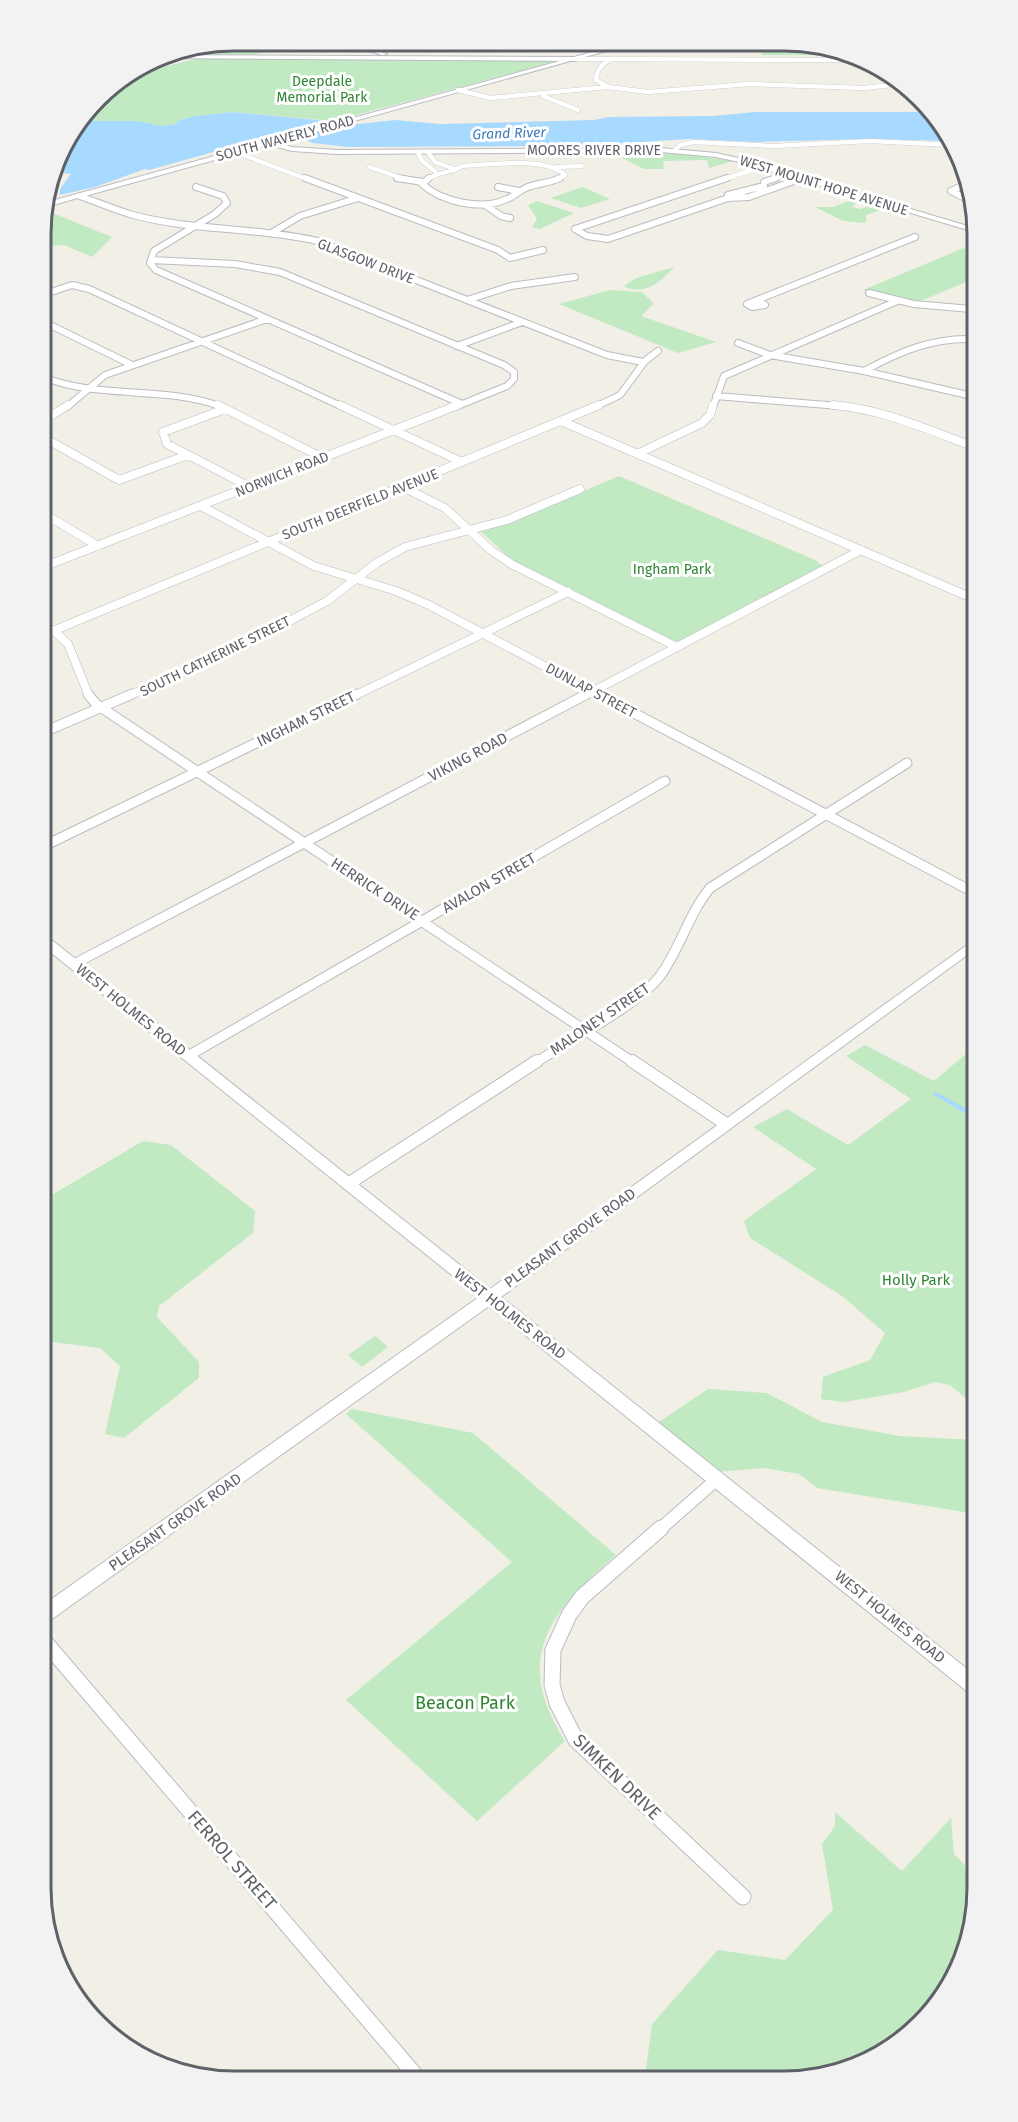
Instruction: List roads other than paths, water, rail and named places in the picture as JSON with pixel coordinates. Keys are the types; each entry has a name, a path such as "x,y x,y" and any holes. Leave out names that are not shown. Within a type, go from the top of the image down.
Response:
{"main road":[{"name":"SOUTH WAVERLY ROAD","path":"54,203 602,51"}],"street":[{"path":"373,51 394,58"},
{"path":"190,57 839,60"},
{"path":"582,90 596,80 599,67 611,59"},
{"path":"596,80 608,87"},
{"path":"458,90 483,98 608,87 648,92 749,84 863,88 890,85"},
{"path":"540,94 578,110"},
{"name":"MOORES RIVER DRIVE","path":"268,143 292,149 316,151 418,152 675,150 680,145 698,142 759,146 870,141 943,145"},
{"name":"WEST MOUNT HOPE AVENUE","path":"675,150 731,158 763,166 966,228"},
{"path":"235,152 498,250 510,258 543,250"},
{"path":"418,152 422,161 439,174"},
{"path":"428,152 431,160 440,166 455,169 481,165 582,166"},
{"path":"763,166 575,230 587,236 608,239 728,198 749,197 802,178"},
{"path":"370,167 396,178 423,182 439,174 455,171 455,169"},
{"path":"423,182 429,191 464,203 485,205 506,200 519,191 564,177 563,172 556,167"},
{"path":"728,198 730,194 764,186 764,182 788,174"},
{"path":"703,186 712,190"},
{"path":"961,186 951,191 963,197"},
{"path":"196,187 223,196 227,203 215,214 157,248 151,260 152,266 160,272 267,320 462,404"},
{"path":"498,187 519,191"},
{"path":"720,194 728,198"},
{"name":"GLASGOW DRIVE","path":"80,196 122,212 195,225 273,232 317,241 607,355 643,362"},
{"path":"273,232 300,216 358,198"},
{"path":"485,205 501,216 510,218"},
{"path":"758,300 915,237"},
{"path":"151,260 243,265 280,272 457,346 522,322"},
{"path":"467,300 511,286 575,277"},
{"path":"51,292 72,285 88,289 462,462"},
{"path":"869,293 897,301 967,309"},
{"path":"637,454 702,423 710,415 724,376 897,301"},
{"path":"51,417 64,410 97,379 132,364 267,320"},
{"path":"51,325 132,364"},
{"path":"864,371 925,342 944,338 967,339"},
{"path":"738,343 770,355 864,371 967,395"},
{"name":"NORWICH ROAD","path":"51,564 462,404 507,386 513,381 515,375 508,367 457,346"},
{"name":"SOUTH DEERFIELD AVENUE","path":"51,632 561,422 624,392 638,374 646,357 658,351"},
{"path":"51,379 90,388 198,399 225,409 323,458"},
{"path":"716,396 859,408 895,417 967,444"},
{"path":"225,409 163,432 167,444 250,487"},
{"path":"561,422 967,596"},
{"path":"51,442 119,480 188,454"},
{"path":"403,487 445,508 502,558 677,647"},
{"name":"SOUTH CATHERINE STREET","path":"51,729 239,648 327,600 405,547 507,520 580,489"},
{"name":"DUNLAP STREET","path":"201,506 314,566 412,597 967,889"},
{"path":"51,518 98,546"},
{"name":"VIKING ROAD","path":"74,964 861,550"},
{"name":"INGHAM STREET","path":"51,843 567,592"},
{"name":"HERRICK DRIVE","path":"54,631 64,637 70,645 86,694 104,708 726,1124"},
{"name":"MALONEY STREET","path":"348,1184 646,991 658,980 675,956 691,913 710,888 907,763"},
{"name":"AVALON STREET","path":"188,1056 665,781"},
{"name":"WEST HOLMES ROAD","path":"51,946 967,1680"},
{"name":"PLEASANT GROVE ROAD","path":"51,1609 489,1297 967,949"},
{"name":"SIMKEN DRIVE","path":"716,1480 582,1597 570,1611 556,1638 550,1664 554,1695 560,1717 576,1740 743,1897"},
{"name":"FERROL STREET","path":"51,1649 412,2071"}],"water":[{"name":"Grand River","path":"232,112 359,124 395,120 441,124 594,120 609,117 713,116 755,112 921,112 941,141 865,139 757,142 689,139 580,146 349,147 313,143 291,134 240,148 224,149 149,170 145,169 95,187 60,195 60,189 71,174 62,173 65,164 82,132 91,121 136,121 161,126 175,124 180,120"}],"waterway":[{"path":"936,1094 967,1112"}],"park label":[{"name":"Deepdale Memorial Park","path":"322,90"},
{"name":"Ingham Park","path":"672,569"},
{"name":"Holly Park","path":"916,1280"},
{"name":"Beacon Park","path":"465,1703"}]}
